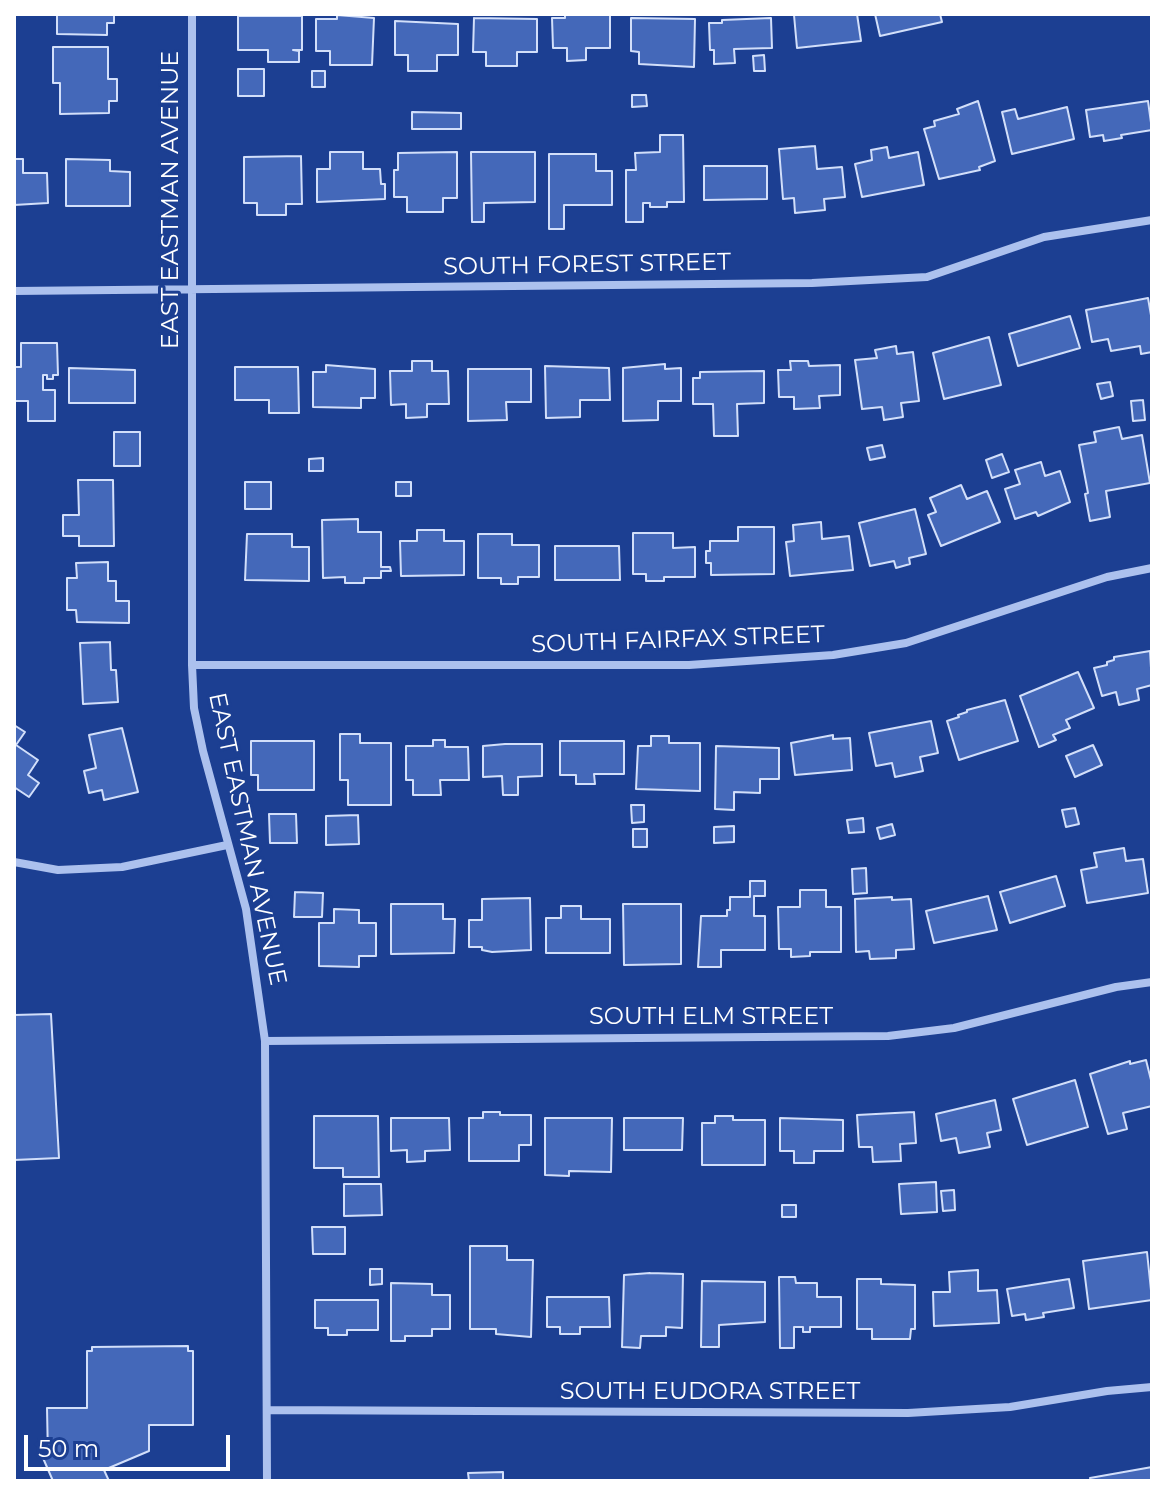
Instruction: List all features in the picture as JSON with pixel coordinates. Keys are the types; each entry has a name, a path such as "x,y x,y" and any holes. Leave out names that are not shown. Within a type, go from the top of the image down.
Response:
{"street":[{"name":"EAST EASTMAN AVENUE","path":"192,14 194,708 246,909 265,1041 267,1481"},
{"name":"SOUTH FOREST STREET","path":"14,291 812,283 927,277 1044,237 1152,220"},
{"name":"SOUTH FAIRFAX STREET","path":"192,665 689,665 833,655 906,643 1107,577 1152,568"},
{"path":"14,862 58,870 122,867 227,845"},
{"name":"SOUTH ELM STREET","path":"265,1041 888,1036 954,1028 1116,987 1152,982"},
{"name":"SOUTH EUDORA STREET","path":"267,1410 908,1413 1010,1407 1152,1387"}],"building":[{"path":"57,14 114,14 114,23 107,23 107,35 57,34"},
{"path":"857,14 861,41 797,48 794,15"},
{"path":"875,14 940,14 942,22 880,36"},
{"path":"337,15 374,18 372,65 330,65 330,51 316,51 316,19 337,19"},
{"path":"565,15 610,15 610,48 586,48 586,60 567,61 567,48 553,48 552,18 565,18"},
{"path":"238,16 302,16 302,50 293,50 299,51 299,62 268,62 268,50 238,50"},
{"path":"474,18 537,19 537,52 517,52 517,66 486,66 486,52 473,52"},
{"path":"631,18 695,19 694,67 639,64 639,52 631,51"},
{"path":"771,18 772,48 734,49 735,63 714,64 709,23"},
{"path":"395,21 458,24 458,55 437,55 437,71 408,71 408,55 395,55"},
{"path":"53,47 108,47 108,79 117,79 117,101 109,101 109,113 60,114 60,83 53,83"},
{"path":"764,55 765,71 754,71 753,56"},
{"path":"238,69 264,69 264,96 238,96"},
{"path":"312,71 325,71 325,87 312,87"},
{"path":"632,95 646,95 647,106 632,107"},
{"path":"978,101 995,161 979,167 980,170 939,179 924,129 935,126 934,121 959,114 957,109"},
{"path":"1148,101 1152,130 1104,141 1103,135 1090,137 1086,110"},
{"path":"1067,107 1074,139 1012,154 1002,112 1015,109 1018,119"},
{"path":"412,112 461,113 461,129 412,129"},
{"path":"660,135 683,135 684,202 667,202 667,207 650,207 650,203 643,203 643,222 626,222 626,170 636,170 635,153 660,152"},
{"path":"815,146 817,169 842,167 845,197 824,199 825,210 795,213 794,198 783,199 779,149"},
{"path":"887,147 889,158 918,152 924,185 862,197 855,164 872,160 871,150"},
{"path":"330,152 363,152 363,169 380,169 381,184 385,184 385,199 317,202 317,169 330,169"},
{"path":"457,152 457,198 443,198 443,212 407,212 407,197 394,197 394,170 398,170 398,153"},
{"path":"471,152 535,152 535,202 484,203 484,222 472,222"},
{"path":"549,154 596,154 596,171 612,171 612,205 564,205 564,229 549,229"},
{"path":"301,156 302,204 286,204 286,215 257,215 257,203 244,203 244,157"},
{"path":"14,159 23,159 23,173 47,173 48,203 14,205"},
{"path":"66,159 110,160 110,171 130,172 130,206 66,206"},
{"path":"704,166 767,166 767,199 704,200"},
{"path":"1148,298 1152,352 1141,354 1140,346 1111,351 1108,339 1092,342 1086,310"},
{"path":"1070,316 1080,348 1018,366 1009,334"},
{"path":"989,337 1001,385 944,399 933,353"},
{"path":"21,343 57,343 58,375 47,379 47,375 43,375 43,390 55,390 55,421 28,421 28,401 14,401 14,367 21,367"},
{"path":"896,346 897,354 913,352 919,401 901,403 903,417 884,420 882,407 862,409 855,360 877,358 875,350"},
{"path":"412,361 432,361 432,371 448,371 449,404 427,404 427,417 406,418 406,404 391,405 390,371 412,371"},
{"path":"790,361 808,361 809,366 840,365 840,395 819,396 820,408 794,409 794,397 779,397 778,370 791,370"},
{"path":"665,364 665,369 681,368 681,401 658,401 658,420 623,421 623,368"},
{"path":"326,365 375,369 375,398 361,398 361,408 313,407 313,372 326,372"},
{"path":"545,366 609,368 610,400 580,400 580,417 546,418"},
{"path":"235,367 298,367 299,413 269,413 269,400 235,400"},
{"path":"69,368 135,370 135,403 69,403"},
{"path":"468,369 531,369 531,402 506,402 507,420 468,421"},
{"path":"764,371 764,403 737,404 738,436 714,436 713,404 693,404 693,378 700,378 700,372"},
{"path":"1110,382 1113,396 1101,399 1097,384"},
{"path":"1143,400 1145,420 1133,421 1131,401"},
{"path":"1119,427 1122,439 1142,435 1150,483 1106,491 1110,517 1090,521 1079,445 1096,442 1094,432"},
{"path":"114,432 140,432 140,466 114,466"},
{"path":"882,445 885,457 870,460 867,448"},
{"path":"1002,454 1009,472 992,478 986,460"},
{"path":"323,458 323,471 309,471 309,459"},
{"path":"1041,462 1045,476 1060,471 1070,502 1038,516 1036,512 1015,519 1005,489 1020,484 1015,470"},
{"path":"78,480 113,480 114,546 79,546 79,536 63,536 63,515 79,515"},
{"path":"245,482 271,482 271,509 245,509"},
{"path":"396,482 411,482 411,496 396,496"},
{"path":"961,485 967,499 987,491 1000,522 941,546 928,515 936,512 930,498"},
{"path":"915,509 926,554 909,558 910,564 896,568 894,561 870,566 859,523"},
{"path":"358,519 358,532 381,532 381,567 390,567 391,571 381,571 381,578 364,578 364,583 345,583 345,577 323,578 322,520"},
{"path":"821,522 822,539 849,536 853,570 790,576 786,542 794,541 793,525"},
{"path":"738,527 774,527 774,574 711,575 711,563 706,563 710,541 738,541"},
{"path":"417,530 444,530 444,541 464,541 464,575 401,576 400,541 417,541"},
{"path":"633,533 673,533 673,548 695,547 695,577 664,577 664,581 646,581 646,574 633,574"},
{"path":"247,534 292,534 292,547 309,547 309,581 245,580"},
{"path":"478,534 512,534 512,545 539,545 539,577 518,577 518,584 501,584 501,578 478,578"},
{"path":"555,546 619,546 620,580 555,580"},
{"path":"108,562 108,581 116,581 116,601 129,601 129,623 77,622 76,610 67,610 67,578 77,578 76,563"},
{"path":"110,642 111,670 116,670 118,702 83,704 80,643"},
{"path":"1150,651 1152,685 1137,689 1139,700 1119,705 1116,692 1102,696 1094,668 1107,665 1114,657"},
{"path":"1078,672 1094,708 1066,720 1070,728 1053,735 1056,740 1039,747 1020,696"},
{"path":"1005,700 1018,741 959,760 947,721 967,710"},
{"path":"931,721 938,753 920,757 923,771 895,777 892,763 876,766 869,733"},
{"path":"14,725 25,732 16,745 38,760 28,775 39,783 29,797 14,787"},
{"path":"122,728 138,792 104,800 102,790 89,793 84,771 96,768 89,735"},
{"path":"340,734 360,734 360,743 391,743 391,805 348,805 348,780 340,780"},
{"path":"833,735 833,739 850,738 852,770 795,775 791,743"},
{"path":"651,736 669,736 669,743 700,743 700,791 636,789 638,746 651,746"},
{"path":"433,740 445,740 445,747 468,747 469,780 440,780 441,795 413,795 413,780 406,780 406,746 433,746"},
{"path":"251,741 314,741 314,790 258,790 258,775 251,775"},
{"path":"560,741 624,741 624,774 594,774 595,784 576,784 576,775 560,775"},
{"path":"542,744 542,776 518,777 518,795 503,795 502,776 483,777 483,746"},
{"path":"1093,745 1102,765 1075,777 1066,756"},
{"path":"716,746 779,748 779,779 760,779 760,793 734,792 734,810 715,809"},
{"path":"631,805 644,805 644,822 632,823"},
{"path":"1075,808 1079,824 1066,827 1062,810"},
{"path":"269,814 296,814 297,843 270,843"},
{"path":"358,815 359,844 326,845 326,816"},
{"path":"863,818 864,832 849,833 847,820"},
{"path":"892,824 895,835 880,839 877,828"},
{"path":"734,826 734,842 714,843 714,827"},
{"path":"633,829 647,829 647,847 633,847"},
{"path":"1124,848 1126,861 1143,859 1148,893 1087,903 1081,870 1097,867 1094,853"},
{"path":"866,868 867,893 853,894 852,869"},
{"path":"1056,876 1065,906 1010,923 1000,892"},
{"path":"750,881 765,881 765,896 754,896 754,916 765,916 765,950 721,950 721,967 698,967 701,916 727,916 730,897 750,897"},
{"path":"800,890 826,890 826,907 841,907 841,952 810,952 810,956 791,957 791,949 779,949 778,907 800,907"},
{"path":"295,892 323,893 322,917 294,917"},
{"path":"988,896 997,930 934,943 926,911"},
{"path":"892,897 892,900 911,899 914,949 896,950 896,958 870,959 869,951 856,952 855,899"},
{"path":"530,898 531,950 492,952 482,950 482,947 469,947 469,920 482,920 482,899"},
{"path":"391,904 443,904 443,919 455,919 454,953 391,954"},
{"path":"623,904 681,904 681,964 624,965"},
{"path":"561,906 581,906 581,919 610,919 610,953 546,953 546,918 561,918"},
{"path":"334,909 359,910 359,923 376,923 376,956 359,956 359,967 319,966 319,923 334,923"},
{"path":"51,1014 59,1158 14,1160 14,1015"},
{"path":"1146,1060 1152,1084 1152,1106 1123,1113 1127,1129 1108,1134 1090,1074 1130,1061 1130,1064"},
{"path":"1075,1080 1088,1127 1027,1145 1013,1099"},
{"path":"995,1100 1001,1130 987,1133 990,1147 959,1153 956,1138 941,1141 936,1114"},
{"path":"483,1112 531,1115 531,1145 519,1145 519,1161 469,1161 469,1118 483,1118"},
{"path":"914,1112 916,1143 900,1144 901,1161 873,1162 872,1147 859,1147 857,1115"},
{"path":"314,1116 378,1116 379,1177 343,1177 343,1168 314,1168"},
{"path":"715,1116 733,1116 733,1120 765,1120 765,1165 702,1165 702,1123 715,1123"},
{"path":"391,1118 449,1118 450,1150 425,1151 425,1161 407,1162 407,1150 391,1151"},
{"path":"545,1118 612,1118 611,1172 569,1171 569,1176 545,1175"},
{"path":"624,1118 683,1118 682,1150 624,1150"},
{"path":"780,1118 843,1120 843,1151 814,1151 814,1163 794,1163 794,1151 780,1151"},
{"path":"936,1182 937,1212 901,1214 899,1184"},
{"path":"344,1184 381,1184 382,1215 344,1216"},
{"path":"954,1190 955,1210 943,1211 941,1191"},
{"path":"782,1205 796,1205 796,1217 782,1217"},
{"path":"312,1227 345,1227 345,1254 313,1254"},
{"path":"470,1246 507,1246 507,1260 533,1260 531,1337 496,1334 496,1329 470,1329"},
{"path":"1147,1252 1152,1300 1089,1309 1083,1261"},
{"path":"370,1269 382,1269 382,1284 370,1285"},
{"path":"978,1270 978,1291 997,1290 999,1323 934,1326 933,1292 950,1292 949,1272"},
{"path":"683,1274 682,1328 666,1327 666,1336 641,1336 640,1348 622,1347 624,1275"},
{"path":"779,1277 795,1277 796,1283 817,1283 817,1297 841,1297 841,1327 810,1327 810,1332 803,1332 803,1327 794,1327 794,1348 780,1348"},
{"path":"857,1279 881,1279 881,1284 915,1285 915,1329 911,1329 910,1339 872,1339 872,1329 857,1329"},
{"path":"1069,1279 1074,1308 1043,1313 1044,1317 1026,1320 1025,1314 1012,1316 1007,1289"},
{"path":"702,1281 765,1282 765,1322 719,1325 719,1347 701,1347"},
{"path":"391,1283 432,1284 432,1295 450,1295 450,1329 432,1329 432,1336 405,1336 405,1341 391,1341"},
{"path":"547,1297 609,1297 610,1327 580,1327 580,1334 560,1334 560,1327 547,1327"},
{"path":"315,1300 378,1300 378,1330 347,1330 347,1335 328,1335 328,1328 315,1328"},
{"path":"188,1346 188,1351 193,1351 193,1425 149,1425 149,1451 104,1470 109,1481 53,1481 43,1458 48,1458 47,1408 87,1408 87,1351 92,1351 92,1347"},
{"path":"1152,1467 1152,1481 1091,1481 1090,1478"},
{"path":"503,1472 503,1481 469,1481 468,1473"}]}
